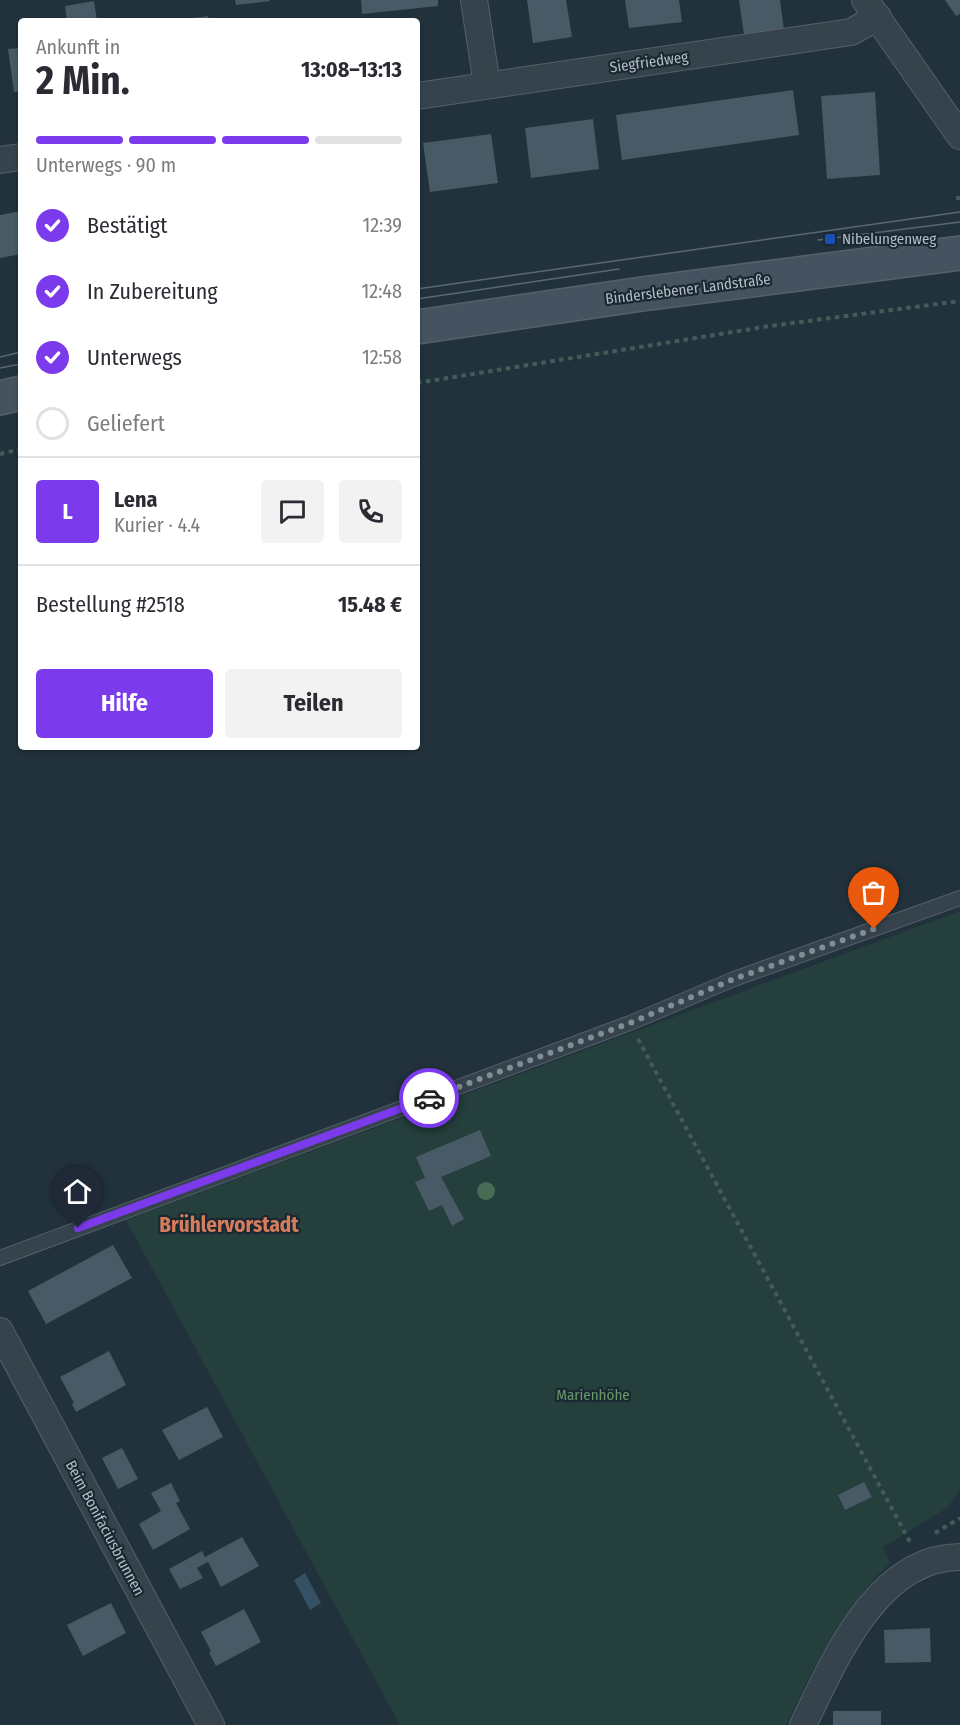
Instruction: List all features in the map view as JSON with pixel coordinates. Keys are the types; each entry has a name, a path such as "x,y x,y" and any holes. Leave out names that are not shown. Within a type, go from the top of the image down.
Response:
{"main road":[{"name":"Binderslebener Landstraße","path":"420,327 642,294 960,253"},
{"path":"0,398 18,394"}],"street":[{"path":"474,0 487,85"},
{"path":"872,9 960,136"},
{"name":"Siegfriedweg","path":"420,96 851,32 872,9"},
{"path":"0,160 18,157"},
{"name":"Beim Bonifaciusbrunnen","path":"0,1331 211,1725"},
{"path":"803,1725 836,1657 856,1624 878,1598 902,1575 921,1565 950,1557 960,1557"}],"lane":[{"path":"0,1258 630,1023 734,979 960,898"}],"path":[{"path":"420,383 770,326 960,301"},
{"path":"0,454 18,450"},
{"path":"630,1023 921,1565"},
{"path":"928,1537 960,1518"}],"green space":[{"name":"Marienhöhe","path":"960,911 960,1490 947,1508 883,1547 890,1563 872,1581 843,1619 819,1659 786,1725 400,1725 126,1220"}],"water":[{"path":"305,1573 321,1603 310,1610 294,1580"}],"building":[{"path":"235,0 270,0 270,1 236,5"},
{"path":"361,0 438,0 438,6 362,14"},
{"path":"527,0 566,0 572,37 533,43"},
{"path":"625,0 679,0 682,22 629,28"},
{"path":"739,0 780,0 784,30 744,35"},
{"path":"945,0 960,0 960,14 956,16"},
{"path":"94,1 97,18 67,18 65,6"},
{"path":"18,48 18,91 14,92 8,49"},
{"path":"793,90 799,135 622,160 616,115"},
{"path":"875,92 880,175 827,179 821,96"},
{"path":"593,119 599,169 531,178 525,128"},
{"path":"491,134 498,183 430,192 423,143"},
{"path":"18,212 18,255 0,258 0,215"},
{"path":"901,237 902,242 886,244 885,239"},
{"path":"480,1130 491,1156 441,1177 464,1219 452,1226 442,1205 429,1211 415,1182 425,1178 416,1157"},
{"path":"113,1245 132,1278 46,1324 28,1291"},
{"path":"109,1351 126,1385 76,1412 72,1404 74,1403 60,1377"},
{"path":"207,1407 223,1437 179,1460 162,1430"},
{"path":"122,1448 138,1479 118,1489 102,1458"},
{"path":"864,1482 872,1497 845,1510 838,1495"},
{"path":"171,1483 180,1501 176,1503 190,1529 153,1550 139,1524 161,1511 151,1493"},
{"path":"242,1537 259,1566 221,1587 208,1562 197,1568 203,1578 180,1589 169,1569 202,1551 205,1557"},
{"path":"111,1603 126,1633 83,1656 67,1625"},
{"path":"244,1609 261,1642 216,1666 201,1632"},
{"path":"930,1628 931,1662 885,1663 884,1630"},
{"path":"833,1711 881,1711 881,1725 833,1725"}],"tram line":[{"path":"420,289 960,212"},
{"path":"818,240 960,222"},
{"path":"420,299 619,269"},
{"path":"0,357 18,353"},
{"path":"0,368 18,365"}],"way so far":[{"path":"429,1098 630,1023 734,979 874,929"}],"place":[{"name":"Nibelungenweg","path":"830,239"}],"district":[{"name":"Brühlervorstadt","path":"229,1225"}],"route":[{"path":"78,1228 429,1098"}]}
